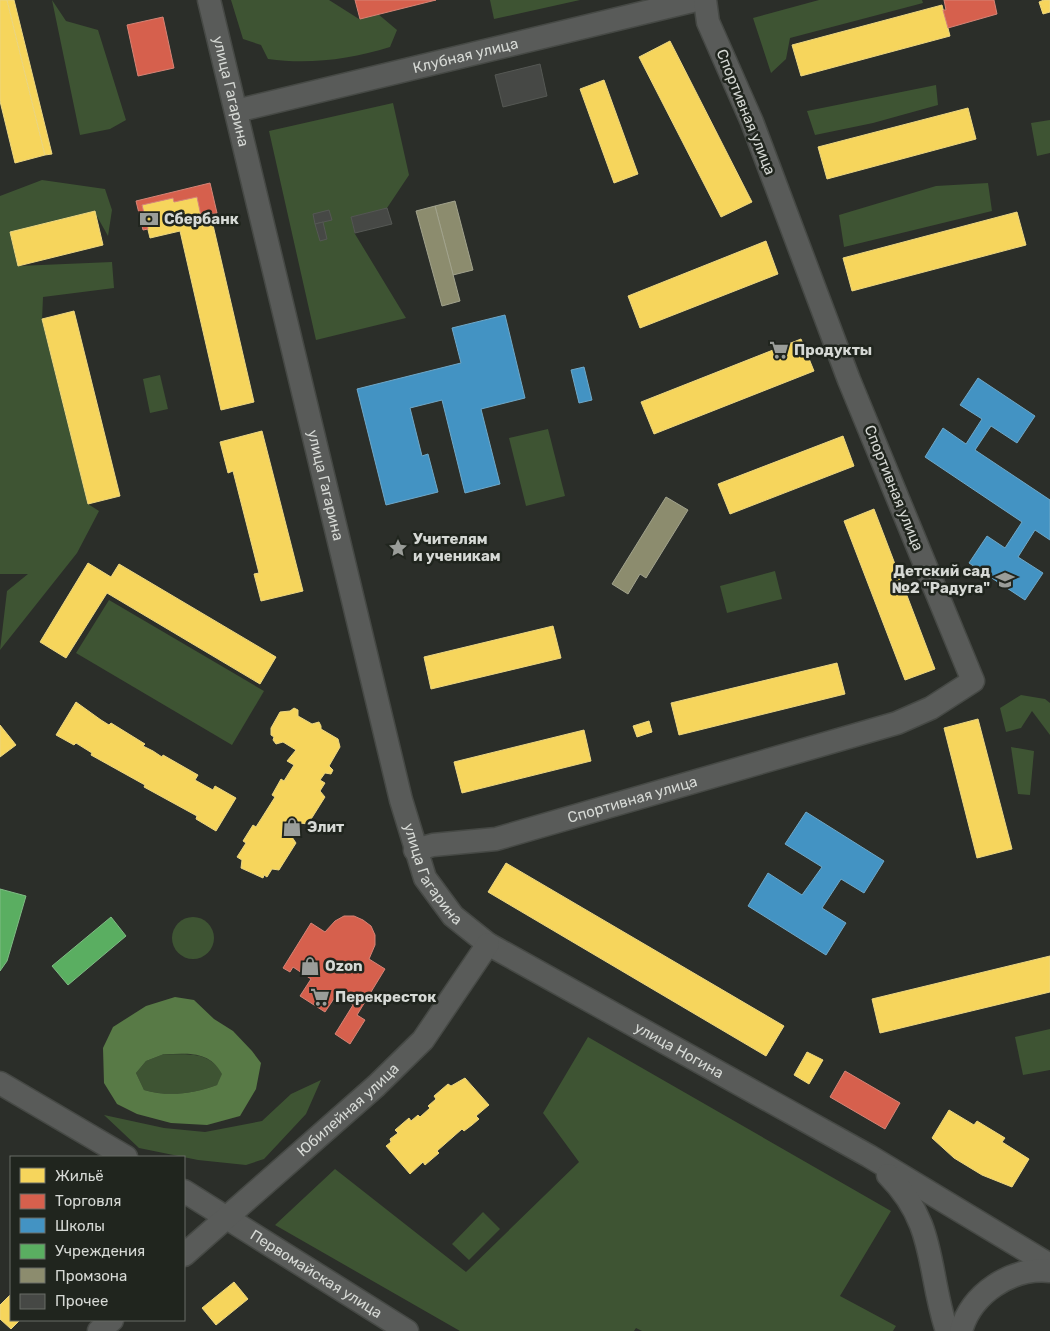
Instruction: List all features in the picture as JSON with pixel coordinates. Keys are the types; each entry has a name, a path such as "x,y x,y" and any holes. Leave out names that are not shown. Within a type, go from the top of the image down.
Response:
{"street":[{"name":"улица Гагарина","path":"209,0 401,800 415,850 425,878 454,916 488,944"},
{"name":"Клубная улица","path":"236,111 696,0"},
{"name":"Спортивная улица","path":"415,850 433,845 496,839 897,723 931,708 972,681 849,380 752,122 708,22 705,0"},
{"name":"улица Ногина","path":"488,944 870,1156 1050,1265"},
{"name":"Юбилейная улица","path":"185,1254 368,1093 423,1040 488,944"},
{"path":"0,1083 124,1156"},
{"path":"870,1156 910,1201 922,1223 930,1245 934,1280 947,1331"},
{"name":"Первомайская улица","path":"185,1193 227,1217 407,1331"},
{"path":"961,1331 968,1313 988,1290 1016,1275 1030,1271 1050,1271"},
{"path":"99,1331 111,1321"}],"shaded area":[{"path":"52,0 66,21 98,30 126,120 110,129 80,135"},
{"path":"231,0 329,0 359,19 378,14 397,30 390,47 360,55 315,61 268,59 261,45 243,39"},
{"path":"490,0 580,0 494,19"},
{"path":"819,0 922,0 923,3 790,38 786,59 771,73 753,18"},
{"path":"936,85 938,105 873,123 815,135 807,111"},
{"path":"393,103 409,175 387,208 351,217 355,234 406,318 316,340 269,131"},
{"path":"1050,120 1050,153 1037,156 1031,123"},
{"path":"42,180 105,189 112,210 108,236 94,211 10,233 18,266 112,262 114,288 43,297 42,320 88,504 99,511 77,553 0,650 7,591 28,574 0,574 0,196"},
{"path":"988,183 992,211 844,247 839,215 936,186"},
{"path":"160,375 168,409 150,413 143,379"},
{"path":"548,429 565,496 526,506 509,438"},
{"path":"775,571 782,599 727,613 720,586"},
{"path":"109,600 264,691 232,745 76,653"},
{"path":"1021,695 1045,699 1050,703 1050,735 1032,711 1021,728 1006,732 1000,708"},
{"path":"1011,747 1034,751 1030,795 1018,794"},
{"path":"197,917 205,920 211,926 214,938 211,950 205,956 189,959 181,956 175,950 172,934 175,926 181,920"},
{"path":"175,997 194,1000 214,1019 233,1031 252,1051 261,1063 256,1089 240,1116 207,1125 171,1123 137,1114 117,1104 104,1083 103,1048 113,1027 146,1006","holes":["164,1054 197,1055 211,1061 222,1074 217,1085 199,1091 180,1094 144,1090 136,1073 146,1061"]},
{"path":"1050,1029 1050,1070 1023,1075 1015,1037"},
{"path":"588,1037 891,1211 840,1296 896,1326 893,1331 642,1331 636,1328 634,1331 460,1331 275,1225 335,1169 466,1272 579,1162 543,1113"},
{"path":"164,1054 190,1054 204,1057 217,1066 223,1074 217,1085 199,1091 171,1094 144,1090 136,1073 146,1061"},
{"path":"321,1080 306,1114 264,1159 246,1165 198,1160 139,1148 104,1115 164,1128 205,1132 262,1121 291,1094"},
{"path":"483,1212 500,1229 469,1260 452,1244"}],"building: Жильё":[{"path":"0,0 7,0 45,155 15,163 0,101"},
{"path":"7,0 14,0 52,154 45,155"},
{"path":"1050,0 1050,12 1043,14 1039,2"},
{"path":"942,5 950,36 801,76 792,45"},
{"path":"670,41 752,202 721,217 639,57"},
{"path":"604,80 638,174 614,183 580,89"},
{"path":"968,108 976,139 827,179 818,147"},
{"path":"197,197 204,227 213,225 254,402 221,410 180,231 150,238 142,205 173,198 174,202"},
{"path":"95,211 103,245 18,266 10,232"},
{"path":"1017,212 1026,245 852,291 843,258"},
{"path":"766,241 778,274 640,328 628,296"},
{"path":"74,311 120,496 88,504 42,319"},
{"path":"801,339 814,371 654,434 641,402"},
{"path":"262,431 303,591 261,601 254,574 259,573 233,471 228,473 220,442"},
{"path":"843,436 854,466 730,514 718,484"},
{"path":"874,509 935,669 905,680 844,521"},
{"path":"88,563 111,577 119,564 276,657 260,684 107,593 66,658 40,642"},
{"path":"553,626 561,658 431,689 424,657"},
{"path":"837,663 845,694 679,735 671,703"},
{"path":"76,702 109,725 111,723 145,744 143,746 198,775 195,780 213,790 215,786 236,798 216,831 196,819 197,816 144,787 145,785 91,755 92,753 76,743 74,745 56,735"},
{"path":"294,708 298,710 298,716 312,724 319,722 321,729 338,739 340,747 329,766 333,770 331,774 325,773 320,780 325,783 320,791 325,797 308,824 300,823 292,837 296,843 279,870 272,869 267,877 264,875 263,878 241,868 242,860 237,857 246,843 243,841 253,825 256,827 275,797 272,795 281,779 284,781 294,765 287,761 296,750 283,742 276,744 273,740 274,737 271,735 271,728 280,712 290,711"},
{"path":"978,719 1012,849 977,858 944,728"},
{"path":"649,721 652,732 637,737 633,726"},
{"path":"0,725 16,745 0,757"},
{"path":"584,730 591,761 462,793 454,762"},
{"path":"506,863 784,1026 766,1056 488,892"},
{"path":"1050,956 1050,992 880,1033 872,999"},
{"path":"807,1052 823,1060 809,1084 794,1075"},
{"path":"465,1078 489,1105 476,1116 479,1119 464,1131 462,1129 437,1151 439,1153 425,1165 423,1162 410,1174 386,1146 391,1142 390,1139 398,1133 395,1130 409,1118 411,1121 418,1115 420,1117 436,1099 434,1096 448,1084 451,1086"},
{"path":"949,1110 974,1125 977,1121 1005,1138 1002,1142 1029,1159 1012,1187 982,1175 954,1158 932,1138"},
{"path":"234,1282 248,1299 216,1325 202,1308"},
{"path":"10,1295 10,1321 19,1321 11,1329 0,1319 0,1305"}],"building: Торговля":[{"path":"355,0 436,0 360,19"},
{"path":"944,0 994,0 997,14 948,28 943,10 946,10"},
{"path":"163,17 174,68 138,76 127,25"},
{"path":"210,183 217,213 201,216 197,197 174,202 173,198 142,205 148,229 143,230 136,201"},
{"path":"344,916 354,916 371,926 375,935 375,945 369,959 385,969 357,1015 365,1020 350,1044 335,1034 353,1005 337,994 325,1012 300,996 311,979 293,967 290,972 283,968 311,923 325,932 335,921"},
{"path":"845,1071 900,1103 885,1129 830,1097"}],"building: Школы":[{"path":"505,315 525,398 481,409 500,484 465,493 442,400 410,408 422,456 428,454 438,492 386,505 357,389 461,363 452,328"},
{"path":"584,367 592,400 579,403 571,370"},
{"path":"978,378 1035,416 1017,443 991,426 975,450 1050,500 1050,540 1035,530 1018,557 1043,573 1025,600 969,563 987,536 1005,548 1022,522 925,457 943,428 966,444 982,419 960,405"},
{"path":"806,812 884,861 864,893 841,879 822,908 846,923 826,955 748,906 768,873 802,895 822,867 785,844"}],"building: Учреждения":[{"path":"0,889 26,896 7,961 0,971"},
{"path":"111,917 126,936 68,985 52,966"}],"building: Промзона":[{"path":"455,201 473,270 453,275 435,206"},
{"path":"435,206 460,301 442,306 416,211"},
{"path":"666,497 688,510 646,578 640,574 628,594 612,584"}],"building: Прочее":[{"path":"540,64 547,96 503,107 495,75"},
{"path":"387,208 392,224 355,233 351,217"},
{"path":"329,210 332,220 315,224 313,214"},
{"path":"323,222 327,239 320,241 315,224"}],"place":[{"name":"Сбербанк","path":"149,219"},
{"name":"Продукты","path":"779,350"},
{"name":"Учителям и ученикам","path":"398,548"},
{"name":"Детский сад №2 \"Радуга\"","path":"1005,580"},
{"name":"Элит","path":"292,827"},
{"name":"Ozon","path":"310,966"},
{"name":"Перекресток","path":"320,997"}]}
